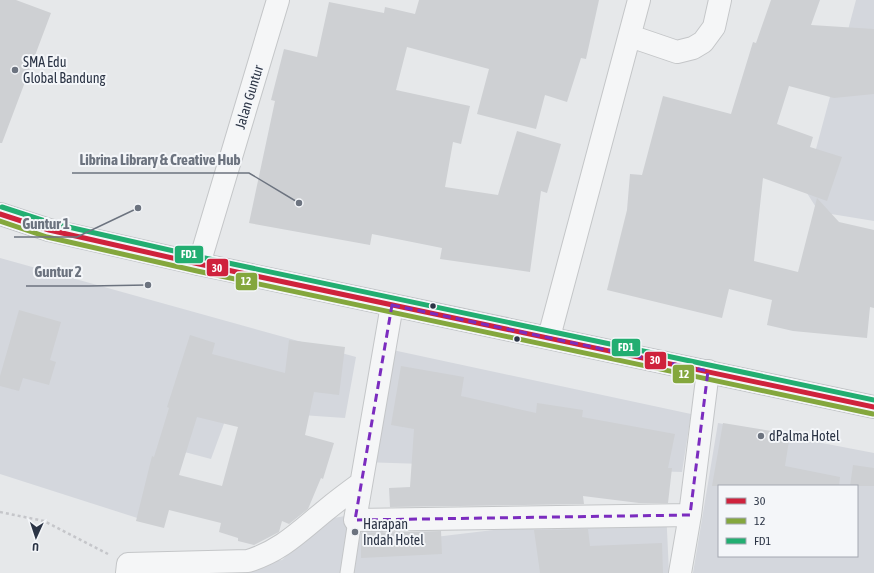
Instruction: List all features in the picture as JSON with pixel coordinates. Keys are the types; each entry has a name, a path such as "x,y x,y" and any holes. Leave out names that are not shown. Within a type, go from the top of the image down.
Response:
{"main road":[{"path":"0,214 49,230 199,264 874,407"}],"street":[{"name":"Jalan Guntur","path":"199,264 278,0"},
{"path":"549,337 639,0"},
{"path":"630,36 677,52 693,48 703,42 714,27 720,0"},
{"path":"392,305 355,520 690,515"},
{"path":"680,573 690,515 708,371"},
{"path":"127,568 248,561 261,558 300,534 325,511 360,484"}],"lane":[{"path":"347,573 355,520"}],"path":[{"path":"0,512 44,521 127,568"}],"highlighted area":[{"path":"392,305 708,371 690,515 355,520"}],"shaded area":[{"path":"856,0 874,0 874,221 819,212 805,190"},
{"path":"0,258 356,357 345,418 229,410 211,459 177,450 153,523 0,474"},
{"path":"388,349 691,414 682,472 361,462"},
{"path":"718,423 874,453 874,573 693,573"},
{"path":"666,509 669,573 185,573 282,560 322,520 380,510 385,543"}],"building":[{"name":"SMA Edu Global Bandung","path":"0,0 16,0 51,13 2,143 0,143"},
{"path":"419,0 599,0 586,59 581,58 567,102 545,95 536,129 477,114 489,69 407,47 396,90 470,106 461,144 453,142 445,187 498,195 517,131 561,144 547,193 541,191 530,272 440,259 442,248 372,234 370,245 249,223 275,101 271,100 284,49 317,57 329,2 384,13 385,7 415,14"},
{"path":"771,0 820,0 811,25 874,29 874,94 834,98 789,86 777,124 813,137 810,147 842,157 827,201 763,178 754,261 798,272 817,198 839,222 874,230 874,308 870,307 867,338 793,331 767,325 772,300 729,289 722,318 607,290 627,210 630,174 642,175 663,96 731,114 753,42 756,43"},
{"path":"19,310 61,322 50,360 56,362 49,385 23,378 19,391 0,386 0,376"},
{"path":"190,335 215,343 212,354 285,373 289,340 345,347 339,395 314,392 305,435 334,443 323,479 321,478 308,509 289,524 282,521 279,532 254,545 238,541 238,538 219,532 221,523 169,510 164,528 136,521 152,456 154,457 169,408 167,407","holes":["197,417 238,427 222,486 179,475"]},
{"path":"401,366 464,377 461,396 536,413 537,403 583,410 582,417 675,434 668,468 672,468 668,503 639,503 583,496 584,504 390,507 389,488 410,487 414,429 391,425"},
{"path":"723,423 790,434 785,466 840,477 839,485 712,486"},
{"path":"853,465 874,468 874,486 850,485"},
{"path":"588,529 590,546 662,543 663,573 540,573 534,530"},
{"path":"441,531 442,554 361,558 361,533"}],"transit line":[{"name":"FD1","path":"2,207 51,223 200,257 874,400"},
{"name":"30","path":"0,214 49,230 199,264 874,407"},
{"name":"12","path":"0,221 47,237 197,271 873,414"}],"place":[{"name":"SMA Edu Global Bandung","path":"15,70"},
{"name":"Librina Library & Creative Hub","path":"299,203"},
{"name":"Guntur 1","path":"138,208"},
{"name":"Guntur 2","path":"148,285"},
{"name":"dPalma Hotel","path":"761,436"},
{"name":"Harapan Indah Hotel","path":"355,532"}]}
